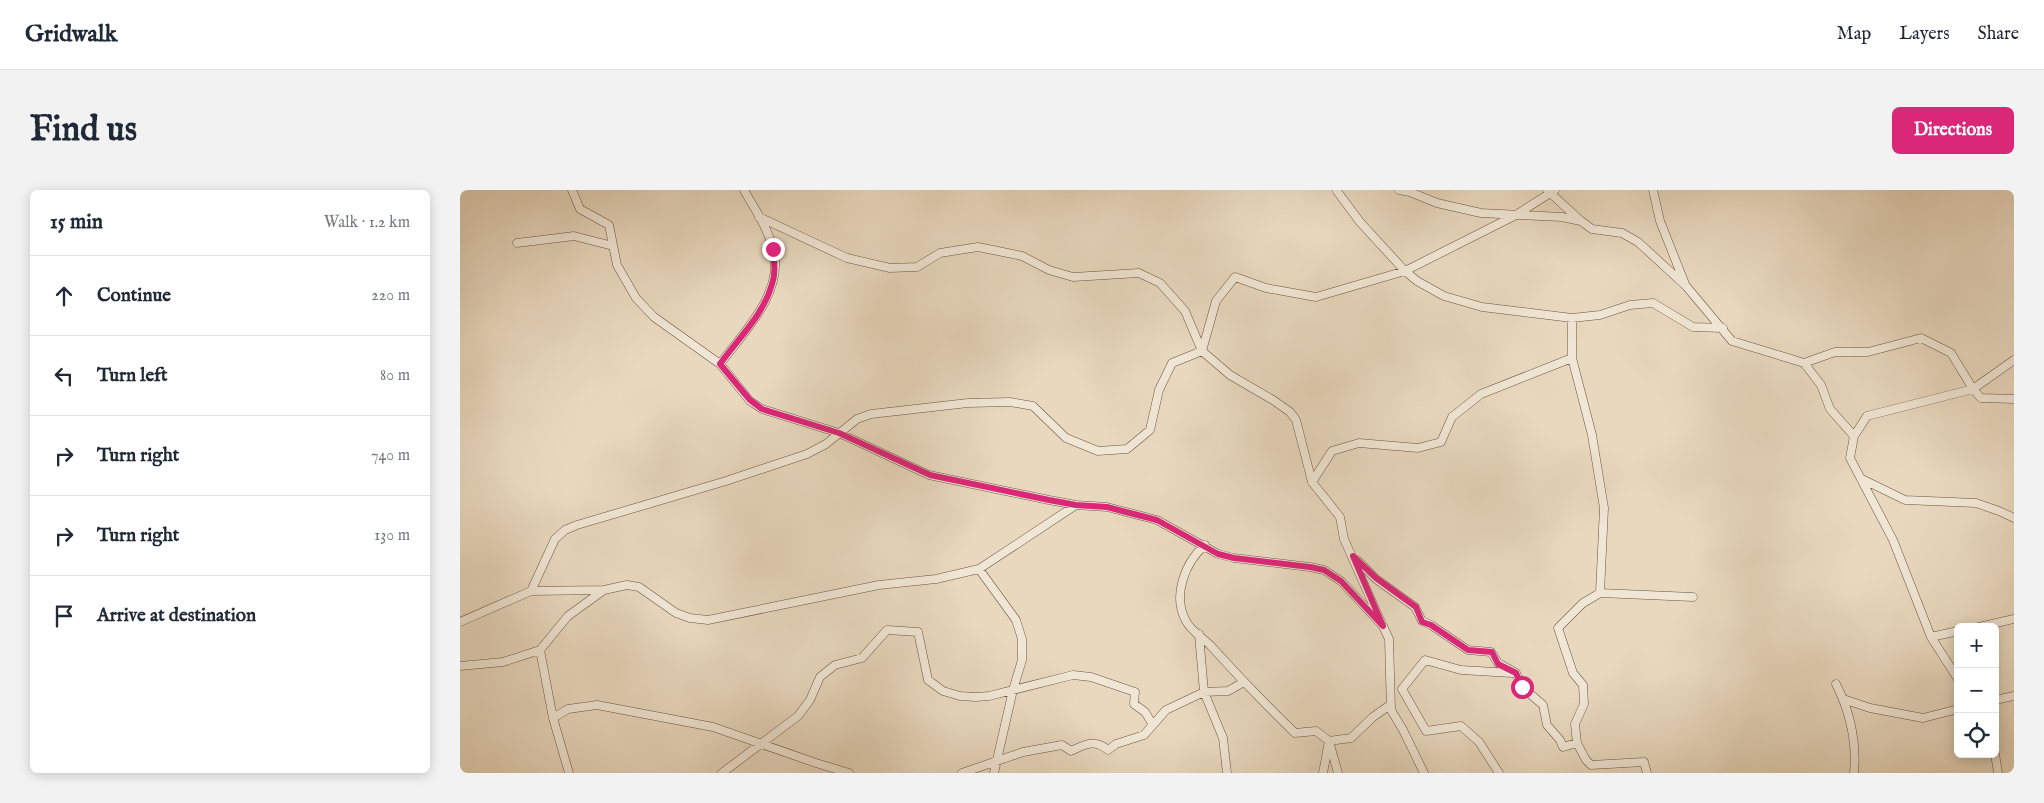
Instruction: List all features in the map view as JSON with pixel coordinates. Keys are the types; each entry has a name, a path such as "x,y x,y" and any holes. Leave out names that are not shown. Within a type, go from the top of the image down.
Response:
{"street":[{"path":"572,190 580,209 609,225 618,265 636,298 654,317 720,364 750,400 762,409 839,433 930,475 1076,505 1107,507 1157,520 1205,545 1218,554 1234,558 1324,570 1341,581 1383,626"},
{"path":"720,364 760,310 772,285 775,268 773,249 759,217 744,190"},
{"path":"1339,190 1360,222 1405,271 1417,281 1444,296 1482,307 1572,318 1600,315 1630,305 1654,303 1693,327 1723,328"},
{"path":"1399,190 1410,192 1437,203 1481,213 1562,217 1581,221"},
{"path":"1653,190 1660,221 1686,286"},
{"path":"1202,351 1216,301 1235,278 1266,288 1316,296 1405,271 1516,215 1551,191 1581,221 1592,229 1622,233 1638,242 1686,286 1732,341 1804,363 1821,385 1830,409 1854,436"},
{"path":"759,217 847,258 890,268 918,267 940,252 978,247 1022,256 1048,270 1074,277 1139,273 1160,283 1185,311 1202,351 1230,375 1290,412 1296,420 1312,482 1340,517 1344,539 1389,639 1390,710 1403,730 1424,773"},
{"path":"517,243 574,236 613,246"},
{"path":"1572,318 1572,358 1592,435 1604,508 1600,593"},
{"path":"1804,363 1835,352 1868,352 1920,338 1951,353 1973,389 1982,398 2014,399"},
{"path":"531,591 555,539 565,530 807,454 826,444 857,419 871,414 968,403 1010,402 1033,406 1066,438 1098,451 1127,449 1150,430 1159,390 1172,363 1202,351"},
{"path":"1312,482 1332,451 1359,443 1418,448 1441,442 1452,417 1481,394 1572,358"},
{"path":"1954,673 1931,637 1893,540 1850,458 1854,436 1867,416 1973,389 2014,360"},
{"path":"1862,479 1906,500 1976,503 1999,510 2014,518"},
{"path":"460,622 531,591 604,590 627,585 639,587 676,613 690,618 708,620 879,585 936,579 979,570 1076,505"},
{"path":"1205,545 1190,563 1183,578 1179,600 1186,621 1229,668 1295,733 1316,731 1329,741 1338,773"},
{"path":"1353,556 1376,578 1416,607 1422,622 1431,625 1468,650 1492,652 1498,664 1516,673 1522,687 1543,706 1547,725 1560,740 1562,747 1577,742"},
{"path":"979,570 1016,620 1022,640 1022,660 1013,690 994,773"},
{"path":"460,666 503,662 540,650 568,616 604,590"},
{"path":"1647,773 1644,762 1591,765 1586,760 1577,742 1575,724 1584,704 1583,685 1574,673 1558,628 1583,603 1600,593 1693,597"},
{"path":"1996,623 2014,619"},
{"path":"722,773 798,716 810,700 820,677 835,665 862,658 887,630 918,632 928,680 943,691 960,696 989,696 1074,675 1091,677 1135,692 1134,704 1146,712 1152,725"},
{"path":"1931,637 1954,632"},
{"path":"1199,634 1204,692 1223,738 1228,773"},
{"path":"540,650 553,718 569,773"},
{"path":"1499,773 1479,742 1461,726 1426,732 1402,689 1425,660 1461,670 1516,673"},
{"path":"962,773 1023,752 1062,746 1071,751 1088,743 1101,745 1108,750 1116,744 1144,736 1166,710 1204,692 1228,691 1244,682"},
{"path":"1836,684 1843,699 1855,745 1854,773"},
{"path":"1999,699 2014,696"},
{"path":"1843,699 1870,708 1923,718 1954,710"},
{"path":"553,718 568,710 596,705 713,727 849,773"},
{"path":"1329,741 1351,738 1373,717 1390,705"},
{"path":"1322,773 1329,741"},
{"path":"1996,758 1998,773"}],"route":[{"path":"773,249 775,268 772,285 760,310 720,364 750,400 762,409 839,433 930,475 1076,505 1107,507 1157,520 1205,545 1218,554 1234,558 1324,570 1341,581 1383,626 1353,556 1376,578 1416,607 1422,622 1431,625 1468,650 1492,652 1498,664 1516,673 1522,687"}]}
